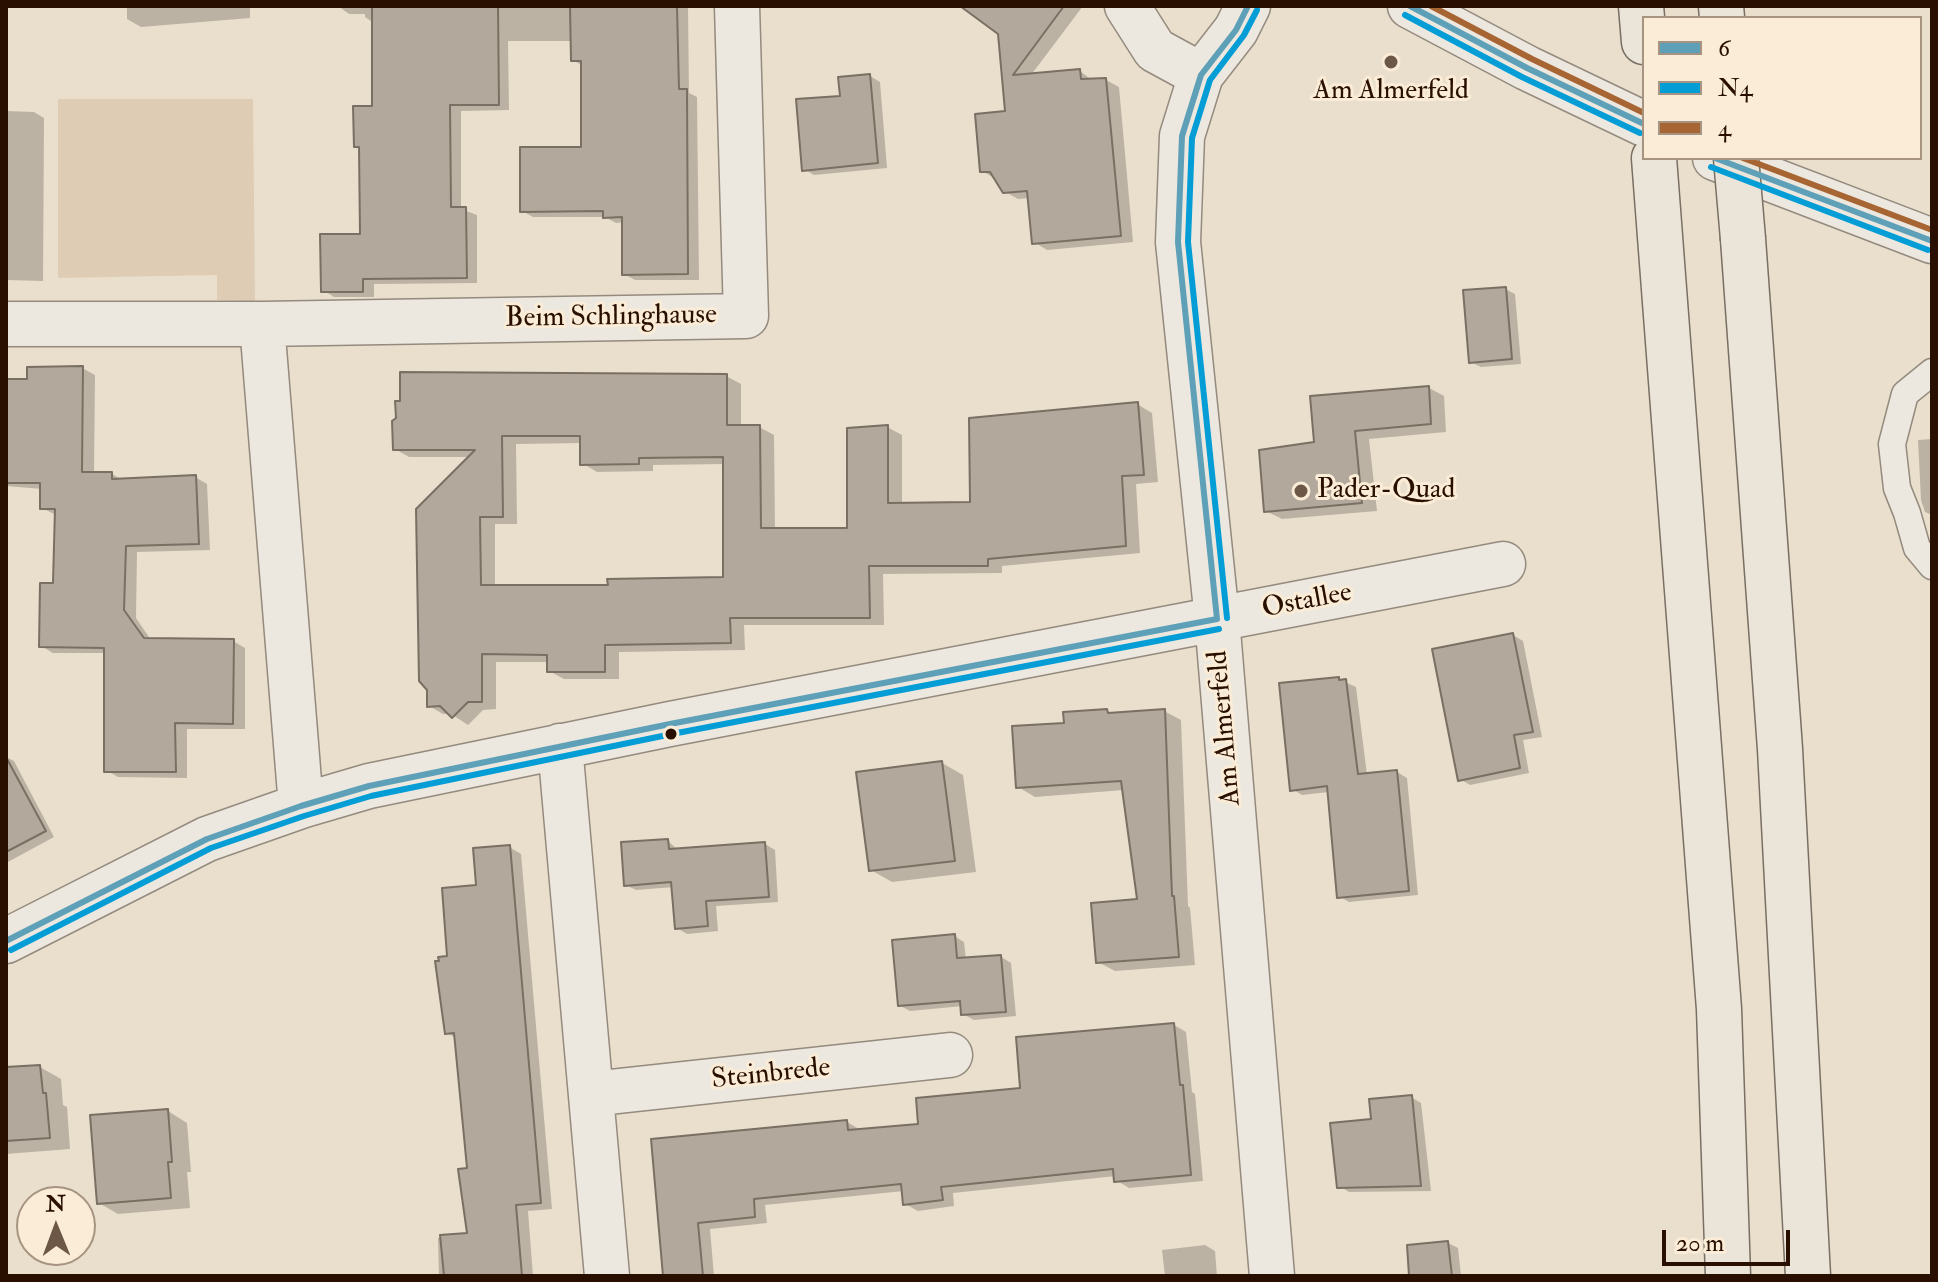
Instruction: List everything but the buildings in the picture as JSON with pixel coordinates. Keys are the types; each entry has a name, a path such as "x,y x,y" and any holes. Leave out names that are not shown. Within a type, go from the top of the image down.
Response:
{"highway":[{"path":"1654,160 1719,1009 1728,1276"},
{"path":"1736,160 1780,749 1808,1276"}],"street":[{"name":"Beim Schlinghause","path":"6,324 262,324 746,316 737,6"},
{"path":"1127,6 1155,50 1201,75"},
{"name":"Am Almerfeld","path":"1248,6 1236,30 1201,75 1182,136 1178,242 1217,619 1272,1276"},
{"path":"1410,6 1527,68 1642,123"},
{"path":"1720,160 1932,241"},
{"path":"262,324 301,806"},
{"name":"Ostallee","path":"6,941 207,839 369,786 560,746 1503,564"},
{"path":"560,746 607,1276"},
{"name":"Steinbrede","path":"591,1094 950,1055"}],"lane":[{"path":"1932,372 1905,394 1892,444 1897,488 1917,548 1932,566"}],"shaded area":[{"path":"58,99 253,99 255,301 217,300 217,275 58,278"}],"transit line":[{"name":"6","path":"1217,619 1178,242 1182,136 1201,75 1236,30 1248,6"},
{"name":"6","path":"1410,6 1527,68 1642,123"},
{"name":"4","path":"1431,6 1642,112"},
{"name":"N4","path":"1227,618 1188,242 1192,138 1210,80 1244,35 1257,10"},
{"name":"N4","path":"1405,15 1522,77 1640,133"},
{"name":"6","path":"1720,160 1932,241"},
{"name":"4","path":"1748,160 1932,230"},
{"name":"N4","path":"1711,167 1928,250"},
{"name":"6","path":"6,941 207,839 369,786 670,724 1217,619"},
{"name":"N4","path":"11,950 211,848 371,796 672,734 1219,629"}],"place":[{"name":"Am Almerfeld","path":"1391,62"},
{"name":"Pader-Quad","path":"1301,491"}]}
